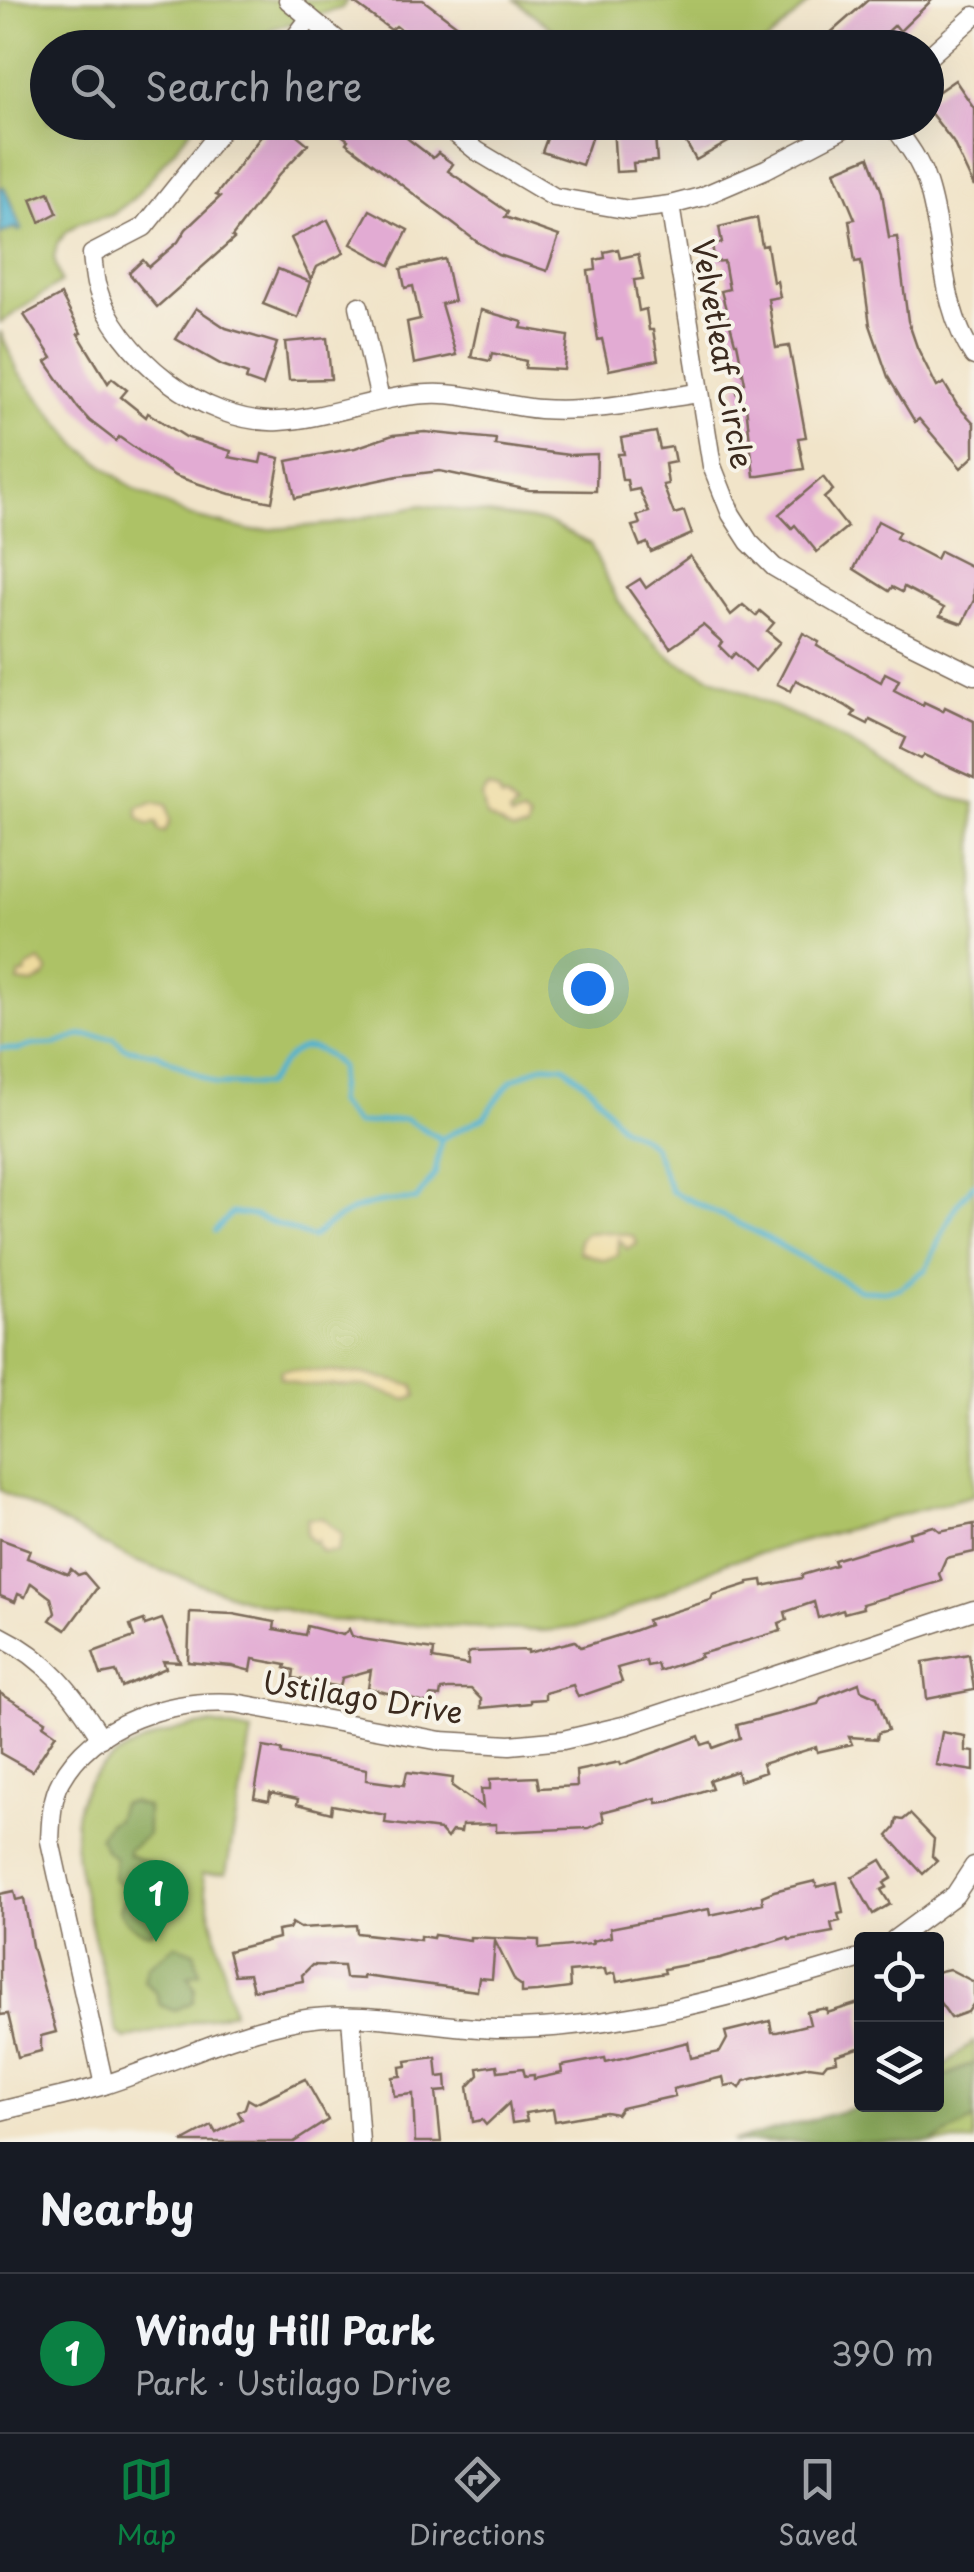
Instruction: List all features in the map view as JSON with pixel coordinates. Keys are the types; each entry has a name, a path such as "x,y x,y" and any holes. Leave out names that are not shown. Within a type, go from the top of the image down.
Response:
{"street":[{"path":"288,0 325,30"},
{"path":"944,43 974,16"},
{"path":"300,30 310,18"},
{"path":"213,140 144,226 92,254 96,286 109,312 150,368 192,396 218,409 275,422 427,394 465,394 539,409 562,409 620,405 699,392"},
{"path":"463,140 554,197 630,210 701,197 822,140"},
{"path":"904,140 928,183 949,304 974,356"},
{"name":"Velvetleaf Circle","path":"670,205 712,466 731,514 774,568 873,625 974,675"},
{"path":"358,306 380,400"},
{"name":"Ustilago Drive","path":"104,2085 50,1841 52,1806 59,1784 72,1764 101,1738 131,1720 172,1706 204,1701 236,1703 440,1740 510,1745 563,1740 627,1725 974,1610"},
{"path":"0,1636 44,1662 66,1686 101,1738"},
{"path":"905,1932 955,1895 974,1866"},
{"path":"0,2110 104,2085 201,2046 300,2020 350,2017 497,2029 602,2023 790,1980 854,1960"},
{"path":"350,2017 360,2142"}],"green space":[{"path":"0,0 347,0 342,8 270,30 30,30 30,140 182,140 136,196 112,215 79,223 67,231 57,244 54,258 61,282 0,323"},
{"path":"515,0 812,0 780,30 553,30"},
{"path":"0,331 18,372 79,446 132,488 189,516 252,531 333,524 422,505 546,522 590,544 618,601 639,628 675,661 820,727 943,796 974,803 974,1495 727,1562 595,1625 544,1631 325,1620 240,1598 135,1561 0,1490"},
{"path":"212,1724 252,1732 226,1873 202,1874 233,2012 125,2039 117,2032 83,1891 75,1838 76,1815 83,1793 96,1773 116,1756 162,1735"},
{"path":"131,1802 147,1807 147,1835 128,1850 128,1855 151,1863 157,1870 153,1881 143,1890 145,1908 157,1916 154,1930 149,1933 131,1924 121,1913 119,1909 129,1890 113,1879 115,1858 105,1850 99,1837 108,1823 116,1819 121,1804"},
{"path":"176,1945 194,1952 200,1973 188,1976 195,1989 193,2002 174,2011 160,2005 156,1992 144,1981 147,1967"},
{"path":"974,2041 974,2063 944,2077 944,2065"},
{"path":"974,2063 974,2120 932,2142 731,2142 854,2108 854,2112 944,2112 944,2077"},
{"path":"974,2120 974,2142 932,2142 935,2140"}],"sand":[{"path":"488,787 516,808 509,814 511,818 522,814 529,819 527,829 513,831 486,816 482,796"},
{"path":"153,802 167,805 170,821 165,832 159,831 156,822 149,825 138,817 138,807"},
{"path":"40,961 48,970 46,976 33,984 18,982 20,974"},
{"path":"585,1233 634,1236 637,1244 627,1249 619,1239 618,1255 604,1260 579,1252 579,1240"},
{"path":"281,1370 364,1374 414,1386 417,1396 407,1400 365,1386 301,1385 280,1378"},
{"path":"322,1518 342,1535 337,1552 322,1552 317,1540 313,1542 306,1535 307,1519"}],"water":[{"path":"4,187 22,230 16,227 0,234 0,188"}],"building":[{"path":"350,0 423,0 463,30 401,30 396,26 391,30"},
{"path":"868,0 932,0 901,30 895,25 890,30 834,30"},
{"path":"955,80 974,108 974,187 944,130 944,88"},
{"path":"258,140 303,140 308,144 278,176 234,239 157,307 129,273 143,260 149,267 178,242 186,229 220,197 216,195"},
{"path":"410,140 433,158 438,153 453,164 448,171 508,212 505,217 559,236 547,271 499,255 476,241 346,143"},
{"path":"546,140 591,140 582,165 542,152"},
{"path":"614,140 655,140 657,161 633,163 634,171 616,172"},
{"path":"684,140 732,140 696,160"},
{"path":"869,157 882,192 889,238 897,237 908,321 917,347 937,387 944,383 974,423 974,456 961,468 919,419 915,422 888,377 870,325 861,261 855,262 849,220 855,219 835,171"},
{"path":"49,192 57,213 40,222 31,199"},
{"path":"370,210 408,230 390,265 351,244"},
{"path":"757,218 762,246 767,245 773,282 777,281 780,297 768,299 776,348 789,346 806,437 798,438 804,469 754,476 746,406 743,407 736,385 745,383 721,291 729,289 724,261 715,262 712,245 722,243 719,227"},
{"path":"328,220 344,253 317,267 311,280 291,238"},
{"path":"618,249 620,258 638,254 643,279 634,280 639,311 646,309 658,360 609,370 602,339 598,340 588,271 596,270 595,260 605,258 604,252"},
{"path":"445,259 454,301 441,304 456,355 414,364 407,322 420,319 413,286 405,288 401,269"},
{"path":"278,269 310,282 298,318 263,304"},
{"path":"61,295 81,333 78,334 108,383 112,378 127,390 121,397 146,417 148,413 186,437 231,451 229,457 260,463 262,454 280,458 272,502 230,494 175,476 90,421 46,362 52,358 24,315"},
{"path":"196,308 226,328 277,343 263,386 246,380 248,374 222,365 176,339"},
{"path":"481,310 523,322 521,328 568,336 564,370 525,368 526,361 492,353 490,361 471,357"},
{"path":"327,338 331,379 289,380 285,342"},
{"path":"425,432 496,439 495,445 569,455 597,454 596,491 529,490 440,471 295,498 287,461 355,448 393,435"},
{"path":"656,432 660,449 672,447 675,462 665,464 668,484 663,485 674,514 684,511 692,534 651,552 647,543 640,546 632,526 640,524 637,516 649,512 639,489 629,491 627,480 622,480 618,454 624,454 621,438"},
{"path":"823,477 833,490 824,498 847,527 817,552 795,525 792,528 779,514"},
{"path":"878,521 899,532 896,538 936,559 940,551 974,568 974,600 962,624 940,616 944,608 904,587 902,592 892,587 889,591 854,569"},
{"path":"690,556 731,615 743,605 756,616 760,611 774,623 767,631 780,642 755,671 735,653 731,658 719,646 722,642 703,625 670,648 627,587 640,579 646,588"},
{"path":"803,633 819,642 817,646 881,682 885,673 899,680 894,690 923,705 924,702 943,711 945,707 974,721 974,778 901,749 906,738 870,720 868,724 852,716 855,712 846,706 796,680 791,691 777,684"},
{"path":"974,1524 974,1552 946,1558 939,1574 942,1581 862,1604 863,1608 818,1618 814,1602 785,1612 787,1620 779,1623 781,1631 700,1654 701,1657 659,1671 657,1664 647,1666 646,1660 617,1668 622,1682 578,1697 573,1685 545,1693 545,1699 530,1703 481,1708 481,1699 471,1689 448,1689 441,1690 440,1697 430,1696 429,1704 368,1688 371,1670 342,1678 340,1687 293,1678 294,1670 285,1668 286,1665 253,1659 251,1671 188,1662 190,1612 233,1614 275,1622 274,1629 305,1635 307,1626 343,1635 349,1629 352,1636 434,1650 433,1659 468,1665 471,1652 528,1653 575,1641 581,1647 649,1625 647,1620 711,1600 713,1595 748,1582 762,1580 763,1586 802,1578 836,1565 834,1560 910,1537 909,1533 934,1526 940,1531"},
{"path":"0,1539 30,1550 27,1558 68,1574 71,1569 78,1575 84,1573 97,1588 66,1630 50,1620 55,1613 51,1598 31,1583 25,1597 18,1594 15,1602 0,1596"},
{"path":"162,1619 180,1662 163,1661 166,1668 122,1687 116,1672 101,1675 93,1652 134,1637 130,1625"},
{"path":"969,1654 974,1690 927,1699 923,1662"},
{"path":"859,1683 861,1690 877,1697 888,1730 878,1733 877,1739 849,1737 852,1744 817,1752 816,1747 762,1764 765,1772 739,1781 737,1771 709,1780 712,1788 671,1801 657,1803 656,1798 602,1812 604,1821 589,1828 496,1832 496,1824 462,1825 461,1832 452,1831 447,1838 440,1830 385,1823 386,1815 332,1805 331,1813 297,1804 298,1799 270,1793 269,1801 254,1798 263,1747 367,1769 366,1780 404,1785 407,1772 453,1778 452,1786 483,1808 481,1789 490,1789 490,1779 537,1777 539,1788 577,1786 576,1771 620,1762 621,1765 699,1736 702,1745 711,1742 713,1748 740,1738 737,1725 818,1704 821,1698"},
{"path":"0,1693 46,1721 43,1725 56,1734 32,1771 0,1753"},
{"path":"942,1732 965,1736 965,1751 974,1752 974,1771 936,1765"},
{"path":"910,1814 934,1839 932,1856 937,1861 923,1874 888,1836 897,1819 903,1820"},
{"path":"881,1860 892,1878 881,1890 890,1904 873,1914 852,1877"},
{"path":"815,1881 817,1887 837,1882 843,1913 838,1914 840,1921 831,1923 833,1932 789,1940 788,1937 721,1958 664,1969 665,1973 617,1982 615,1973 606,1975 605,1969 569,1972 570,1988 537,1992 522,1993 522,1986 515,1981 495,1941 492,1979 479,1978 477,1991 363,1976 345,1978 343,1966 312,1965 302,1975 303,1981 253,1990 249,1974 234,1975 228,1951 278,1938 277,1931 289,1929 292,1923 300,1928 356,1925 357,1933 420,1940 420,1936 434,1935 470,1940 539,1940 539,1949 593,1944 592,1941 611,1937 610,1928 709,1909 710,1915 734,1910 763,1903 762,1896 774,1891"},
{"path":"14,1891 16,1900 24,1898 32,1946 56,2032 41,2036 41,2051 18,2057 8,2014 0,2015 0,1894"},
{"path":"944,1970 974,1982 974,2003 968,2012 951,2018 944,2008"},
{"path":"854,2005 854,2049 836,2055 837,2061 823,2068 809,2066 756,2078 744,2081 740,2088 735,2084 725,2086 723,2077 673,2089 675,2096 621,2108 617,2114 606,2112 555,2121 553,2109 525,2113 527,2121 512,2123 509,2103 486,2125 482,2120 473,2122 468,2087 479,2075 478,2068 523,2068 525,2076 534,2075 534,2079 562,2073 561,2066 605,2058 606,2062 688,2042 691,2058 720,2052 727,2039 725,2032 770,2021 772,2032 777,2032 810,2024 807,2012 827,2009 827,2013"},
{"path":"436,2057 438,2077 446,2076 447,2091 436,2092 441,2142 415,2142 413,2094 394,2096 392,2077 401,2076 400,2067 407,2066 406,2061"},
{"path":"305,2079 328,2120 294,2142 182,2142 212,2126 216,2133 242,2119 238,2112 245,2108 248,2099 255,2103"}],"waterway":[{"path":"0,1048 18,1050 56,1044 82,1035 114,1038 124,1048 157,1054 216,1084 266,1085 290,1055 298,1050 317,1049 340,1067 337,1103 356,1124 406,1119 441,1139"},
{"path":"441,1139 484,1117 511,1081 543,1065 564,1066 592,1089 621,1127 653,1146 671,1191 756,1232 860,1290 900,1288 926,1269 955,1207 974,1184"},
{"path":"215,1231 232,1213 255,1216 312,1238 336,1219 360,1208 416,1200 435,1174 441,1139"}],"place":[{"name":"Windy Hill Park","path":"156,1942"}]}
